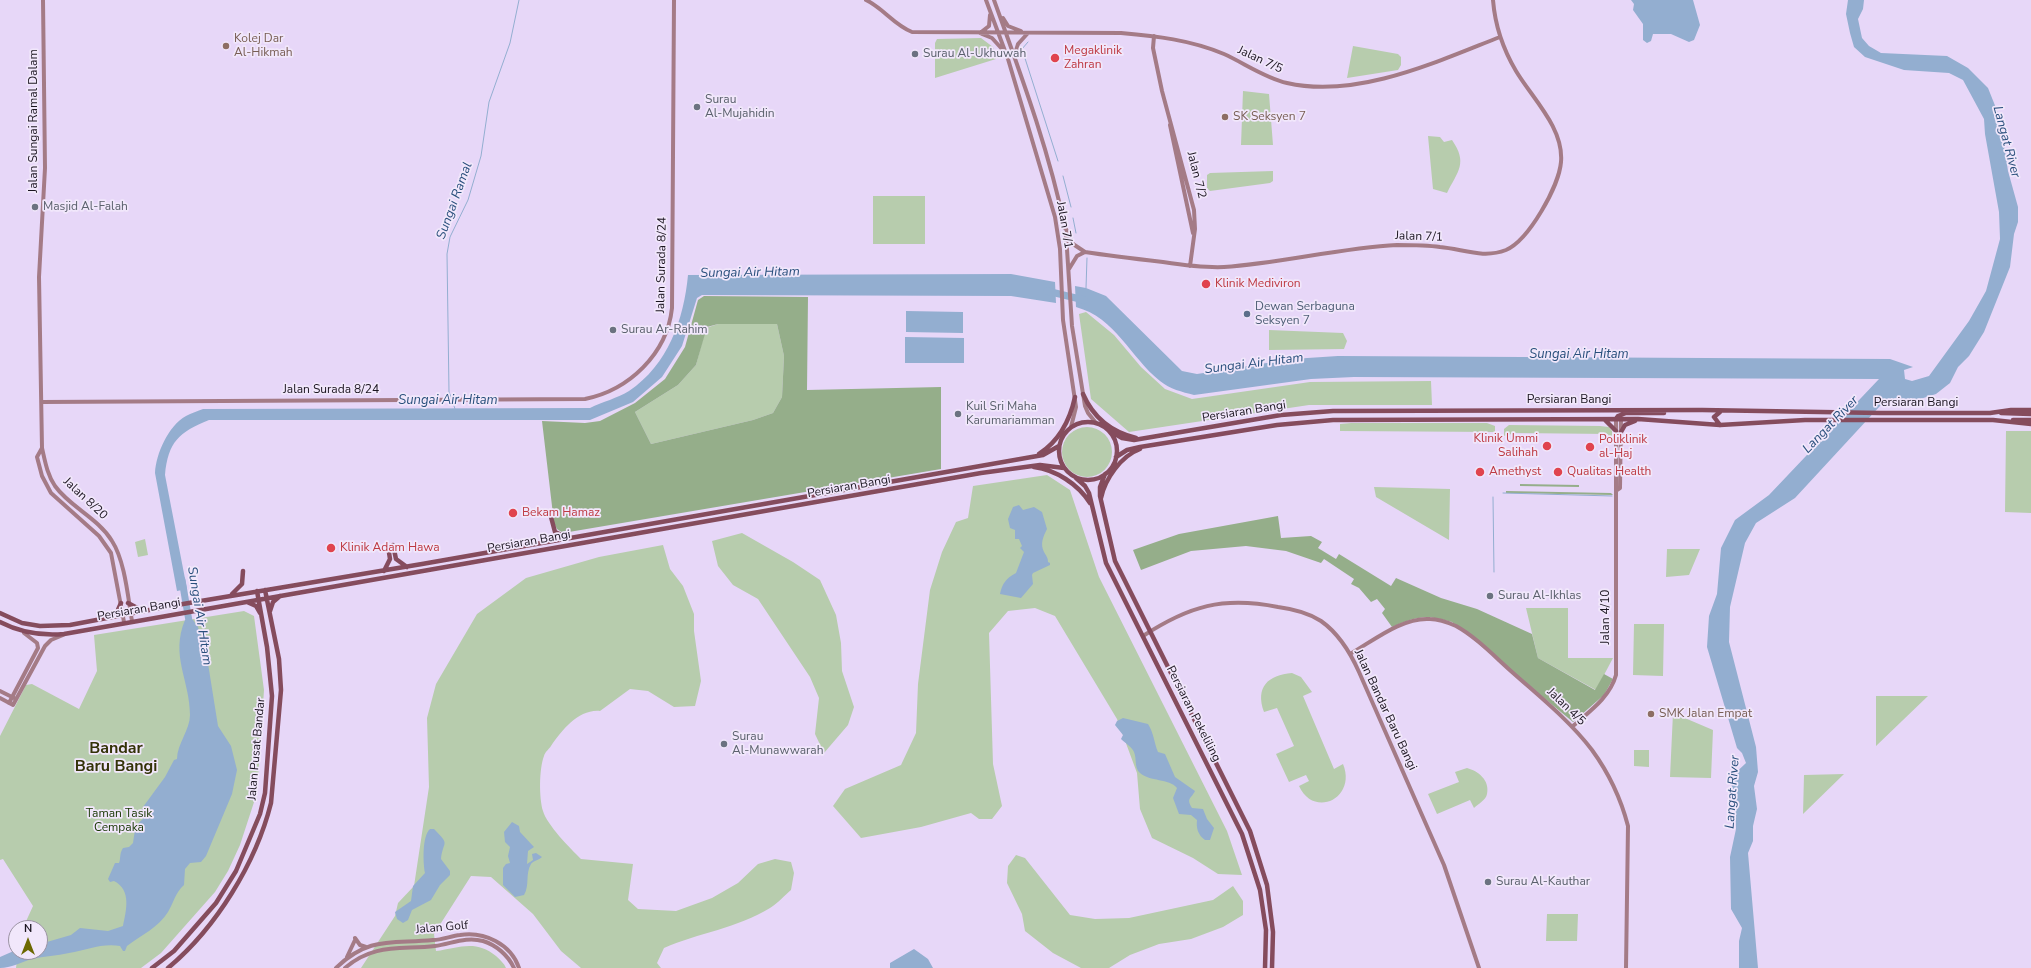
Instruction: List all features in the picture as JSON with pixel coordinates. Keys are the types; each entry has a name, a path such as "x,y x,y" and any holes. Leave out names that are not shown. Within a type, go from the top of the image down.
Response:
{"main road":[{"path":"1083,394 1092,411 1103,422 1120,433 1143,438"},
{"path":"1036,456 1051,445 1062,432 1069,418 1075,397"},
{"path":"1560,410 1567,413 1613,413 1619,418 1626,413 1690,413 1702,410"},
{"path":"1720,425 1714,419 1714,416 1726,410"},
{"name":"Persiaran Bangi","path":"1110,431 1124,439 1143,438 1281,416 1333,411 1726,410 1825,413 1990,413 2031,410"},
{"path":"1990,413 2031,414"},
{"name":"Persiaran Bangi","path":"1116,457 1127,450 1153,445 1277,425 1334,420 1619,418 1720,425 1826,421 1993,420 2031,424"},
{"path":"1603,419 1619,432 1628,423 1638,419"},
{"path":"1993,420 2031,420"},
{"path":"1085,422 1096,423 1110,431 1117,446 1116,457 1112,468 1105,474 1091,480 1076,478 1064,468 1059,456 1059,446 1063,435 1071,427 1085,422"},
{"path":"1101,502 1106,484 1122,460 1131,453 1153,445"},
{"name":"Persiaran Bangi","path":"0,613 22,623 40,626 70,625 174,605 384,571 1036,456 1048,453 1059,446"},
{"name":"Persiaran Bangi","path":"0,622 24,632 43,635 64,634 124,622 706,523 973,475 1046,465 1064,468"},
{"path":"1027,467 1043,468 1054,472 1079,489 1087,498 1092,508"},
{"name":"Persiaran Pekeliling","path":"1105,474 1100,489 1101,502 1115,561 1250,831 1267,885 1273,932 1272,968"},
{"name":"Persiaran Pekeliling","path":"1076,478 1088,490 1106,563 1242,834 1260,890 1266,930 1265,968"},
{"path":"551,517 555,532 568,538"},
{"path":"384,571 390,559 390,545 396,559 407,567"},
{"path":"228,596 240,588 243,582 243,571"},
{"name":"Jalan Pusat Bandar","path":"168,968 191,945 229,899 244,874 268,818 273,789 281,690 279,659 266,590"},
{"name":"Jalan Pusat Bandar","path":"155,967 178,946 216,903 236,871 260,814 264,793 272,696 269,660 257,591"},
{"path":"270,617 272,604 281,595"},
{"path":"247,602 257,608 263,619"},
{"path":"109,617 117,612 121,603"},
{"path":"128,603 134,608 142,611"}],"street":[{"name":"Jalan Sungai Ramal Dalam","path":"41,386 39,277 45,168 43,0"},
{"name":"Jalan Surada 8/24","path":"42,402 585,399 595,397 629,380 644,367 657,351 670,323 672,308 674,0"},
{"name":"Jalan 7/5","path":"866,0 877,6 899,25 912,32 980,34 1121,33 1154,36 1202,46 1288,83 1322,86 1389,78 1500,37"},
{"name":"Jalan 7/1","path":"986,0 1008,59 1055,217 1060,249 1062,308 1066,347 1075,397 1076,414 1071,427"},
{"path":"994,0 1008,26 1028,33 1018,44 1015,56"},
{"name":"Jalan 7/1","path":"1065,227 1073,244 1085,252 1190,266 1224,267 1366,248 1397,246 1441,247 1477,254 1489,254 1498,253 1515,245 1526,236 1554,186 1560,171 1561,152 1553,128 1515,70 1500,37 1493,0"},
{"name":"Jalan 7/1","path":"998,9 1015,56 1044,148 1065,227 1069,269 1070,309 1083,394 1086,411 1096,423"},
{"path":"990,11 989,26 980,34 995,40 1008,59"},
{"name":"Jalan 7/2","path":"1154,36 1155,58 1194,238 1190,266"},
{"name":"Jalan 7/1","path":"1069,269 1077,256 1085,252"},
{"name":"Jalan 8/20","path":"41,386 42,448 48,472 55,485 112,541 121,563 132,621"},
{"name":"Jalan 4/10","path":"1573,726 1606,696 1611,689 1616,675 1617,490 1620,488 1619,418"},
{"name":"Jalan 8/20","path":"42,448 37,457 42,476 51,493 99,536 111,553 124,622"},
{"name":"Jalan Bandar Baru Bangi","path":"1143,636 1176,616 1215,604 1235,601 1258,603 1301,612 1320,620 1334,633 1350,654 1444,865 1479,968"},
{"name":"Jalan 4/5","path":"1350,654 1392,630 1415,620 1430,619 1448,622 1480,644 1573,726 1593,751 1608,776 1624,812 1628,826 1626,968"},
{"path":"8,703 38,648 37,643 24,632"},
{"path":"0,698 13,705 45,646 51,640 64,634"},
{"path":"0,691 16,700"},
{"name":"Jalan Golf","path":"336,968 347,958 366,947 388,942 435,940 459,935 480,936 500,943 514,958 519,968"},
{"path":"347,958 355,939 358,943 366,947"},
{"name":"Jalan Golf","path":"345,968 358,958 380,950 436,946 469,939 482,941 493,945 505,955 514,968"}],"green space":[{"path":"981,38 993,47 996,59 935,78 935,43 937,39"},
{"path":"1353,46 1398,54 1401,57 1401,65 1398,70 1347,78"},
{"path":"1243,91 1269,94 1273,145 1241,145"},
{"path":"1428,136 1440,137 1444,142 1452,140 1460,155 1460,167 1458,173 1447,193 1433,189"},
{"path":"1273,171 1273,181 1270,183 1210,191 1207,188 1207,175 1210,173"},
{"path":"873,196 925,196 925,244 873,244"},
{"path":"704,296 808,297 807,390 941,387 941,469 563,533 557,529 554,523 542,421 585,423 600,421 635,403 665,379 685,347 698,300","holes":["718,324 777,324 784,356 782,397 773,413 753,420 651,444 635,412 678,385 696,365 707,327"]},
{"path":"1086,312 1114,335 1141,367 1165,389 1192,399 1310,382 1431,381 1432,405 1309,405 1129,432 1091,399 1079,314"},
{"path":"718,324 777,324 784,356 782,397 773,413 753,420 651,444 635,412 678,385 696,365 706,328"},
{"path":"1269,330 1343,333 1347,341 1344,349 1269,350"},
{"path":"1487,423 1495,426 1495,432 1340,431 1340,424"},
{"path":"1509,425 1609,427 1612,431 1612,437 1609,437 1608,434 1515,433 1504,436 1504,429"},
{"path":"1092,427 1097,428 1105,434 1111,442 1111,462 1105,470 1097,476 1082,477 1077,476 1069,470 1063,462 1062,447 1063,442 1069,434 1077,428"},
{"path":"2006,431 2031,431 2031,513 2005,512"},
{"path":"1047,475 1070,490 1099,577 1227,831 1242,875 1218,874 1193,858 1152,838 1140,809 1137,773 1117,719 1055,616 1035,608 1008,611 989,633 993,764 1002,806 992,819 979,819 971,813 921,827 861,838 833,806 845,789 901,765 916,733 918,684 930,590 942,552 956,522 968,518 973,486"},
{"path":"1520,484 1579,485 1579,487 1520,486"},
{"path":"1374,487 1450,489 1449,540 1376,497"},
{"path":"1506,491 1611,493 1613,495 1506,493"},
{"path":"1278,516 1281,538 1311,536 1322,542 1318,548 1336,559 1339,554 1391,586 1396,578 1441,598 1477,609 1532,634 1538,658 1595,690 1604,674 1613,679 1604,695 1573,722 1452,622 1435,618 1421,617 1408,620 1392,627 1382,613 1385,609 1377,599 1371,602 1359,588 1351,584 1354,579 1324,559 1321,563 1286,551 1246,546 1191,551 1141,570 1133,550 1179,534"},
{"path":"742,533 793,562 820,580 836,615 841,643 842,671 854,707 848,725 824,753 815,734 819,698 810,677 758,599 733,585 718,566 712,541"},
{"path":"145,539 148,555 138,557 135,542"},
{"path":"663,545 670,569 683,586 694,614 694,631 701,681 695,706 674,707 648,691 630,689 600,711 592,711 578,717 560,734 546,752 542,762 540,784 541,799 545,817 565,843 581,859 633,864 628,900 638,909 676,911 712,898 738,883 758,864 775,859 791,862 794,873 791,890 773,906 745,921 690,938 664,948 657,963 661,968 581,968 561,951 533,914 491,877 471,876 434,934 436,951 474,946 489,951 503,963 506,968 361,968 395,916 398,903 414,886 429,787 427,718 436,684 477,614 526,578 599,557"},
{"path":"1667,549 1700,549 1689,575 1666,577"},
{"path":"1526,608 1568,608 1568,658 1613,658 1596,690 1538,658"},
{"name":"Taman Tasik Cempaka","path":"244,611 254,616 264,690 257,793 240,845 228,871 215,892 161,953 141,968 16,968 17,960 48,960 48,920 27,920 33,906 3,859 0,860 0,736 26,685 32,684 79,709 97,671 94,635"},
{"path":"1634,624 1664,624 1663,676 1633,675"},
{"path":"1292,673 1301,677 1312,692 1303,696 1334,769 1343,764 1346,776 1344,786 1339,795 1332,800 1323,803 1314,801 1306,796 1299,786 1309,781 1306,775 1289,782 1276,754 1294,746 1277,708 1264,712 1261,696 1266,684 1276,676"},
{"path":"1876,696 1928,696 1876,746"},
{"path":"1673,713 1713,730 1711,778 1670,777"},
{"path":"1634,750 1649,750 1649,767 1634,766"},
{"path":"1467,768 1475,771 1485,780 1487,784 1487,794 1485,798 1474,808 1470,800 1437,814 1428,794 1459,782 1455,772"},
{"path":"1844,774 1803,814 1804,775"},
{"path":"1016,855 1025,858 1070,915 1095,919 1129,918 1213,900 1233,886 1243,901 1243,915 1223,927 1191,939 1159,944 1130,955 1109,968 1081,968 1053,953 1025,931 1022,914 1007,883 1008,866"},
{"path":"1547,914 1578,914 1577,941 1546,941"}],"water":[{"path":"1631,0 1693,0 1700,25 1694,40 1689,42 1671,34 1653,34 1651,41 1647,43 1643,40 1643,24 1633,10 1634,4"},
{"path":"1848,0 1864,0 1863,9 1858,19 1862,38 1869,46 1881,53 1947,56 1968,68 1988,88 2000,118 2008,171 2018,207 2018,222 2014,234 2010,267 1984,332 1969,356 1958,367 1950,383 1936,394 1917,400 1896,398 1880,406 1795,498 1756,523 1745,543 1730,607 1729,642 1756,747 1758,772 1754,786 1757,809 1753,826 1753,841 1748,853 1758,968 1739,968 1739,941 1742,928 1731,909 1730,857 1736,829 1734,791 1729,779 1746,763 1742,753 1737,748 1707,647 1709,616 1717,594 1721,548 1735,520 1769,495 1879,379 1354,377 1311,379 1194,395 1164,384 1149,371 1122,339 1102,320 1090,312 1076,307 1075,286 1086,288 1106,296 1182,371 1197,374 1292,359 1338,356 1890,359 1913,367 1904,370 1905,379 1912,381 1929,376 1969,321 1986,291 2000,239 1999,212 1985,134 1984,119 1963,80 1949,73 1904,70 1865,57 1854,47 1846,14"},
{"path":"1011,274 1055,282 1056,303 1011,296 702,295 697,298 682,346 662,377 633,402 590,420 209,420 190,429 177,440 172,446 167,464 165,475 187,589 177,591 155,473 158,457 164,441 169,433 174,426 186,416 194,412 203,409 590,408 629,391 643,380 654,368 672,340 678,324 683,308 688,275"},
{"path":"906,311 963,312 963,333 906,332"},
{"path":"905,337 964,338 964,363 905,363"},
{"path":"1019,505 1023,510 1034,507 1042,512 1047,529 1043,538 1042,546 1048,562 1050,563 1050,565 1033,573 1033,584 1021,598 1000,594 1005,582 1016,573 1024,552 1020,548 1022,546 1019,539 1015,539 1015,530 1010,528 1008,519 1013,507"},
{"path":"185,620 193,620 198,627 206,651 218,726 231,746 237,770 232,794 206,856 201,862 190,863 185,869 184,885 160,922 127,946 125,951 123,951 120,946 107,945 48,956 48,942 71,935 80,928 108,931 123,926 126,908 126,895 120,885 114,881 110,882 108,879 115,863 119,863 123,848 129,847 133,843 136,827 143,819 143,807 165,777 174,760 177,759 179,748 188,726 190,715 189,702 179,645"},
{"path":"1123,718 1148,724 1152,731 1158,752 1165,754 1175,777 1195,791 1189,802 1192,808 1203,809 1207,819 1214,828 1210,840 1205,840 1199,834 1197,829 1197,820 1191,815 1179,814 1173,798 1177,788 1174,785 1149,778 1138,771 1133,750 1121,739 1123,735 1115,725 1117,721"},
{"path":"512,822 519,826 520,832 534,847 528,851 527,864 533,860 532,854 536,853 542,857 533,862 529,868 527,887 524,895 515,897 503,885 503,868 506,864 510,863 508,856 510,847 505,842 504,832"},
{"path":"430,829 434,829 443,838 445,843 441,859 450,871 450,875 440,885 431,900 412,910 408,920 403,923 397,919 395,912 411,901 413,886 425,873 424,843 427,832"},
{"path":"914,949 928,959 933,968 890,968 890,963"},
{"path":"8,954 8,960 28,960 12,966 0,968 0,957"}],"waterway":[{"name":"Sungai Ramal","path":"451,397 449,392 447,254 450,237 468,200 481,156 489,102 510,43 519,0"},
{"path":"1028,42 1022,49 1058,161"},
{"path":"1063,176 1071,207"},
{"path":"1073,218 1076,233"},
{"path":"1086,288 1087,258"},
{"name":"Sungai Air Hitam","path":"1047,291 1084,300"},
{"name":"Sungai Ramal","path":"452,400 455,409"},
{"path":"1503,493 1612,496"},
{"path":"1493,497 1494,572"},
{"name":"Sungai Air Hitam","path":"182,580 190,627"}],"place":[{"name":"Kolej Dar Al-Hikmah","path":"226,46"},
{"name":"Surau Al-Ukhuwah","path":"915,54"},
{"name":"Megaklinik Zahran","path":"1055,58"},
{"name":"Surau Al-Mujahidin","path":"697,107"},
{"name":"SK Seksyen 7","path":"1225,117"},
{"name":"Masjid Al-Falah","path":"35,207"},
{"name":"Klinik Mediviron","path":"1206,284"},
{"name":"Dewan Serbaguna Seksyen 7","path":"1247,314"},
{"name":"Surau Ar-Rahim","path":"613,330"},
{"name":"Kuil Sri Maha Karumariamman","path":"958,414"},
{"name":"Klinik Ummi Salihah","path":"1547,446"},
{"name":"Poliklinik al-Haj","path":"1590,447"},
{"name":"Amethyst","path":"1480,472"},
{"name":"Qualitas Health","path":"1558,472"},
{"name":"Bekam Hamaz","path":"513,513"},
{"name":"Klinik Adam Hawa","path":"331,548"},
{"name":"Surau Al-Ikhlas","path":"1490,596"},
{"name":"SMK Jalan Empat","path":"1651,714"},
{"name":"Surau Al-Munawwarah","path":"724,744"},
{"name":"Surau Al-Kauthar","path":"1488,882"}],"district":[{"name":"Bandar Baru Bangi","path":"116,758"}],"water label":[{"name":"Langat River","path":"2006,142"},
{"name":"Langat River","path":"1831,425"},
{"name":"Langat River","path":"1733,792"}]}
